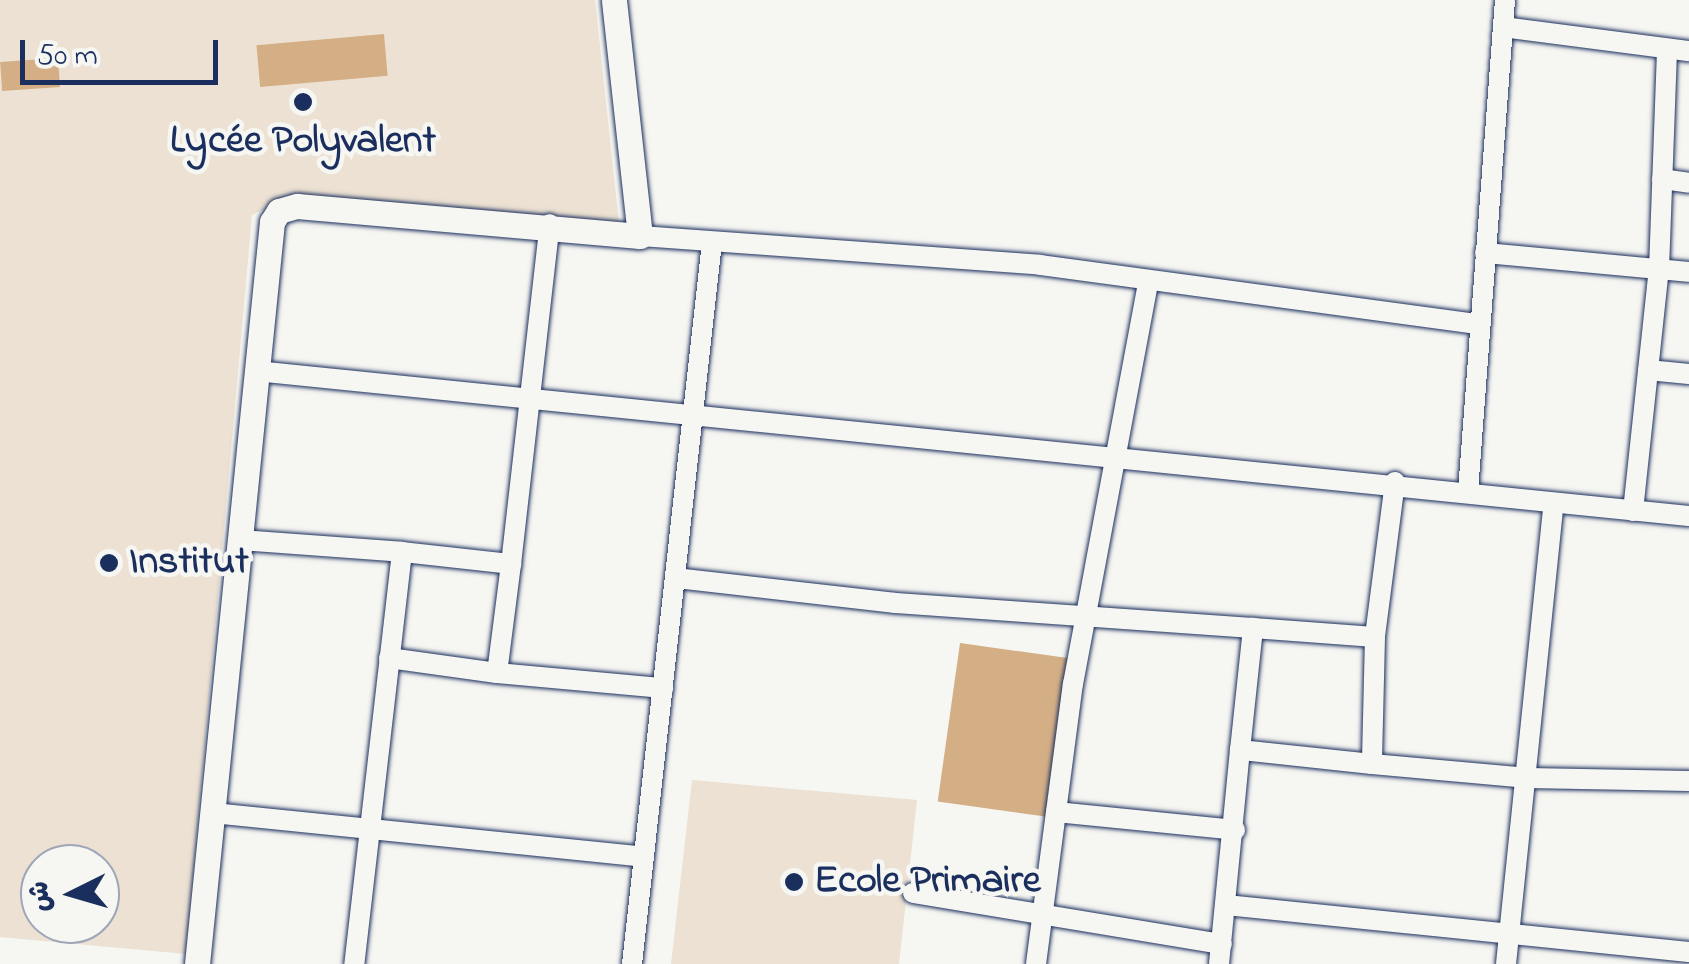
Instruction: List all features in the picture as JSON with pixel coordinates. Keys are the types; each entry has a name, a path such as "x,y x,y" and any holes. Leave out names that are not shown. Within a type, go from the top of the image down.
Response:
{"street":[{"path":"614,0 640,236"},
{"path":"1468,492 1477,324 1506,0"},
{"path":"1503,27 1689,52"},
{"path":"1632,511 1659,269 1667,49"},
{"path":"1662,180 1689,182"},
{"path":"198,964 256,370 272,222 279,211 296,206 550,224 640,236 1040,265 1477,324"},
{"path":"497,673 550,224"},
{"path":"632,964 712,242"},
{"path":"1484,253 1689,272"},
{"path":"1036,964 1088,616 1148,282"},
{"path":"256,370 1395,482 1689,516"},
{"path":"1648,370 1689,374"},
{"path":"1372,764 1375,637 1395,482"},
{"path":"1506,964 1554,503"},
{"path":"240,540 511,564"},
{"path":"354,964 402,552"},
{"path":"676,578 1088,616 1375,637"},
{"path":"913,893 1220,954 1253,628"},
{"path":"389,658 497,673 662,688"},
{"path":"1240,750 1528,778 1689,782"},
{"path":"1056,812 1235,830"},
{"path":"213,813 644,857"},
{"path":"1226,905 1689,952"}],"shaded area":[{"path":"0,0 595,0 620,233 276,204 252,215 186,954 77,944 120,944 120,844 20,844 20,939 0,937"},
{"name":"Ecole Primaire","path":"692,780 917,800 899,964 671,964"}],"building":[{"path":"384,34 388,76 260,87 256,45"},
{"path":"58,58 60,87 2,91 0,62"},
{"path":"960,643 1073,659 1051,817 938,801"}],"place":[{"name":"Lycée Polyvalent","path":"303,102"},
{"name":"Institut","path":"109,563"},
{"name":"Ecole Primaire","path":"794,882"}]}
